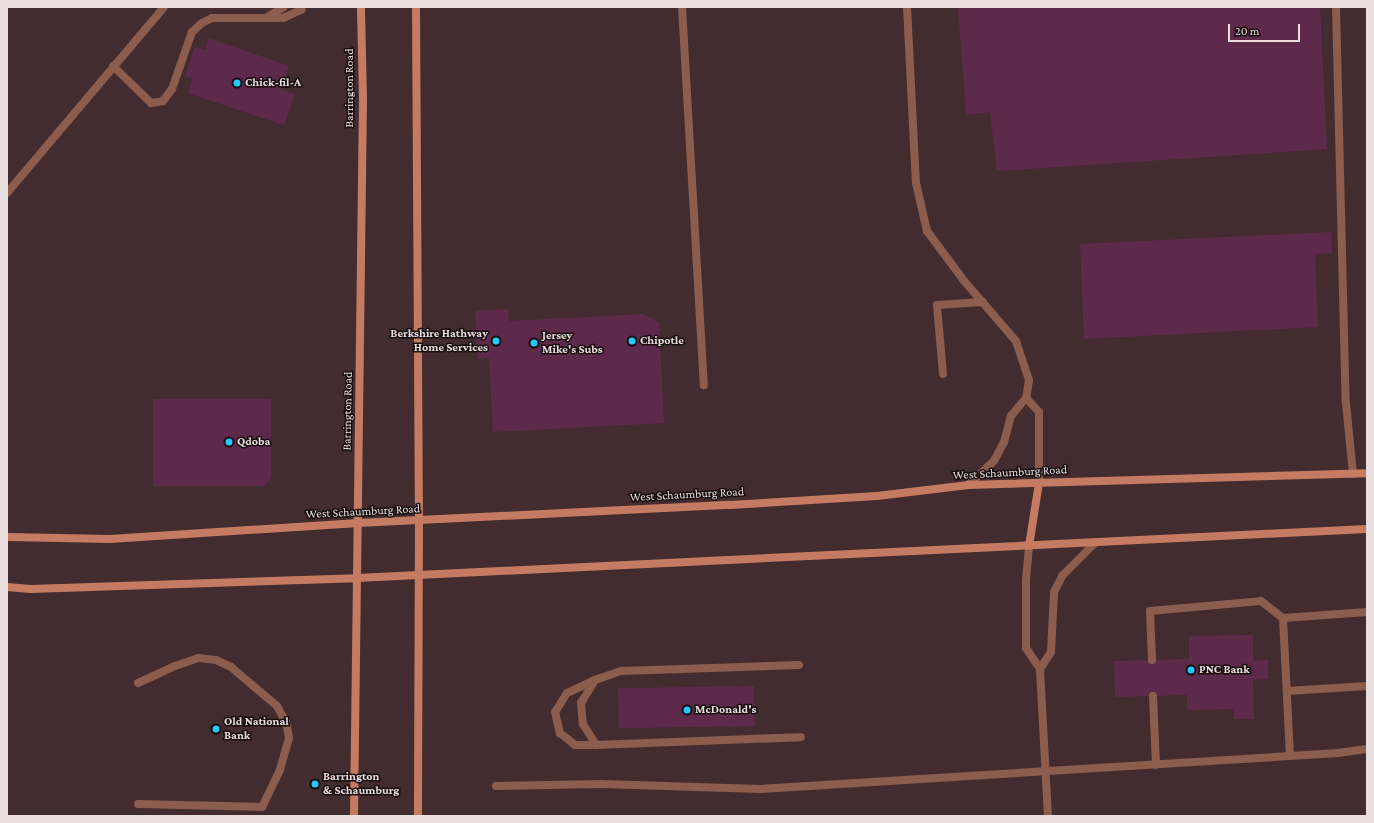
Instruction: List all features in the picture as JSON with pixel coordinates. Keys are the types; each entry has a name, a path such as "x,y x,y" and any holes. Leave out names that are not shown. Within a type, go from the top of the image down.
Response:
{"main road":[{"name":"Barrington Road","path":"354,816 363,98 361,7"},
{"path":"416,7 419,521 418,816"},
{"name":"West Schaumburg Road","path":"7,537 110,539 358,523 877,496 968,485 1367,473"},
{"path":"1029,546 1039,482"},
{"path":"7,586 39,589 357,578 1095,544 1367,529"}],"lane":[{"path":"7,193 164,7"},
{"path":"266,18 284,7"},
{"path":"113,66 151,102 163,100 172,89 192,32 202,23 212,18 283,18 301,10 302,7"},
{"path":"682,7 704,385"},
{"path":"907,7 916,183 928,231 983,302 1016,341 1029,380 1026,398 1011,416 1004,442 994,461 968,485"},
{"path":"1336,7 1346,403 1353,474"},
{"path":"943,374 937,305 983,302"},
{"path":"1026,398 1039,412 1039,482"},
{"path":"1040,669 1051,652 1054,592 1062,576 1095,544"},
{"path":"1029,546 1026,582 1026,648 1040,669 1048,816"},
{"path":"1152,660 1150,611 1261,601 1283,618 1367,612"},
{"path":"1283,618 1290,756"},
{"path":"138,683 175,666 198,658 216,660 231,666 277,706 286,722 289,738 280,770 262,807 138,804"},
{"path":"799,664 620,671 595,680 567,693 555,712 560,733 575,745 801,737"},
{"path":"595,680 581,703 583,724 596,745"},
{"path":"1287,691 1367,686"},
{"path":"1153,696 1156,765"},
{"path":"496,786 600,784 760,789 1338,754 1367,749"}],"shaded area":[{"path":"7,7 1367,7 1367,816 7,816"}],"building":[{"path":"958,7 1320,7 1327,149 997,171 990,112 966,115"},
{"name":"Chick-fil-A","path":"209,38 289,66 281,89 295,94 284,125 188,93 193,78 185,76 195,46 205,50"},
{"path":"1331,232 1332,253 1315,254 1318,327 1084,339 1080,244"},
{"path":"508,309 509,321 644,314 659,323 664,423 493,432 489,358 478,359 475,311"},
{"path":"153,399 271,399 271,477 264,486 153,486"},
{"name":"PNC Bank","path":"1253,635 1253,661 1268,660 1268,679 1253,680 1254,719 1234,719 1234,709 1187,710 1187,695 1115,697 1114,661 1189,659 1189,636"},
{"name":"McDonald's","path":"754,686 755,726 619,728 618,688"}],"place":[{"name":"Chick-fil-A","path":"237,83"},
{"name":"Berkshire Hathway Home Services","path":"496,341"},
{"name":"Chipotle","path":"632,341"},
{"name":"Jersey Mike's Subs","path":"534,343"},
{"name":"Qdoba","path":"229,442"},
{"name":"PNC Bank","path":"1191,670"},
{"name":"McDonald's","path":"687,710"},
{"name":"Old National Bank","path":"216,729"},
{"name":"Barrington & Schaumburg","path":"315,784"}]}
